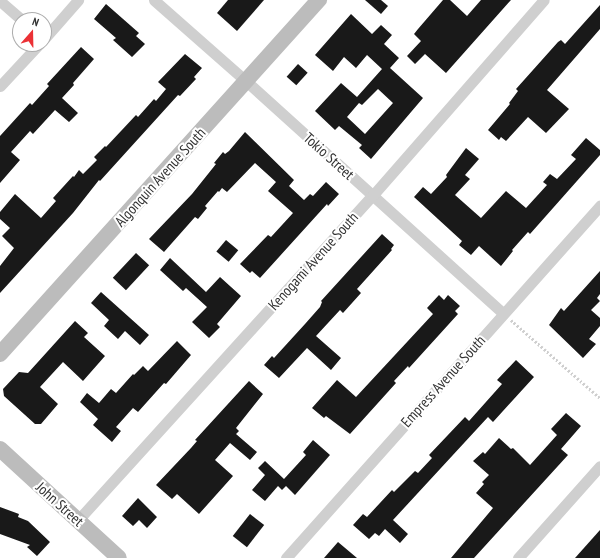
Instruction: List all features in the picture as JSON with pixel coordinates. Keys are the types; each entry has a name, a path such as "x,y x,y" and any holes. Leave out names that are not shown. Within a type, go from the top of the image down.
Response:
{"main road":[{"name":"Algonquin Avenue South","path":"0,354 319,0"},
{"name":"John Street","path":"0,449 120,558"}],"street":[{"path":"52,30 78,0"},
{"name":"Tokio Street","path":"154,0 503,313"},
{"name":"Kenogami Avenue South","path":"78,520 373,195 544,0"},
{"path":"0,1 13,12"},
{"path":"0,86 32,52"},
{"name":"Empress Avenue South","path":"286,558 600,205"},
{"path":"518,558 600,466"}],"path":[{"path":"503,313 600,398"}],"building":[{"path":"228,0 264,0 237,31 217,13"},
{"path":"365,0 381,0 388,6 381,14"},
{"path":"443,0 450,0 467,16 481,0 511,0 446,73 425,54 415,64 407,56 421,41 414,34"},
{"path":"106,4 139,33 136,36 145,44 132,57 113,40 116,38 94,19"},
{"path":"600,5 600,29 547,90 569,109 546,133 528,117 506,141 501,137 499,140 488,130 510,104 509,103 518,91 516,89 558,42 561,40 565,44"},
{"path":"351,14 372,34 381,25 392,35 384,44 399,58 390,68 423,98 371,159 359,148 362,145 339,126 335,130 315,111 341,83 357,97 382,69 367,55 356,68 344,57 333,71 315,55","holes":["378,89 393,103 365,134 347,117 359,103 362,105"]},
{"path":"81,47 94,59 62,98 78,113 69,122 55,110 33,134 30,131 11,152 20,160 0,183 0,136 30,103 32,105 49,86 47,84"},
{"path":"185,54 202,68 194,77 196,79 180,96 178,95 100,181 99,180 73,213 0,293 0,266 14,248 2,236 10,228 0,219 0,212 15,194 41,218 56,201 53,198 73,176 74,177 79,170 83,174 97,160 94,157 105,146 106,147 136,115 138,117 154,99 156,101 166,89 158,82"},
{"path":"298,64 308,73 296,85 287,77"},
{"path":"245,132 294,180 289,186 304,200 310,194 313,196 326,182 339,194 328,206 327,204 260,278 252,271 250,273 240,264 268,235 271,237 293,213 268,191 276,182 255,163 227,192 222,188 219,192 218,191 205,206 207,208 198,219 195,217 164,252 149,239 192,194 216,164 214,163 223,152 225,154 229,151"},
{"path":"586,138 600,150 600,155 530,234 528,232 512,250 513,251 501,266 479,246 471,255 459,245 462,241 414,197 423,187 431,194 447,177 446,175 466,148 479,159 465,175 470,179 455,195 481,218 506,191 526,208 547,185 543,182 550,174 557,179 576,159 571,155"},
{"path":"382,234 394,245 391,249 392,250 357,289 361,293 343,313 340,310 316,336 341,358 331,370 307,348 279,378 264,365 272,356 274,358 305,324 320,307 321,301"},
{"path":"226,240 238,250 229,262 216,251"},
{"path":"136,253 149,265 126,290 113,278"},
{"path":"170,258 206,292 220,277 241,296 217,324 220,327 209,338 192,322 207,307 186,288 183,291 160,270"},
{"path":"600,271 600,294 597,298 600,301 591,310 600,318 600,326 589,339 596,344 583,358 549,325 561,308 564,311"},
{"path":"101,292 149,335 140,345 125,331 118,339 104,326 109,320 91,303"},
{"path":"439,295 444,300 448,295 460,306 455,311 458,314 409,368 408,366 394,381 396,383 350,434 326,416 324,418 312,408 337,380 356,397 433,314 427,308"},
{"path":"75,321 88,333 84,337 105,356 83,381 63,362 40,387 58,404 41,424 35,424 4,396 3,389 19,372 28,373"},
{"path":"177,341 191,355 166,384 164,383 138,412 133,408 116,427 121,431 112,442 93,425 98,419 80,402 87,393 99,403 111,389 116,393 133,374 134,375 143,366 148,371"},
{"path":"516,360 534,377 493,422 488,417 393,520 408,534 400,543 385,529 379,536 375,533 369,539 353,525 363,514 367,517 392,490 394,492 415,471 418,473 432,458 429,455 465,417 469,421 502,384 497,380"},
{"path":"249,381 263,394 236,428 239,431 236,434 257,452 250,460 230,443 215,460 233,476 199,514 177,494 172,499 156,485 191,448 197,441 195,440"},
{"path":"566,413 581,426 561,449 568,455 474,558 451,558 493,508 476,493 484,484 482,482 489,475 473,461 483,452 485,454 499,438 511,449 513,448 530,465 557,435 551,429"},
{"path":"313,440 330,455 295,495 286,486 282,490 278,486 265,501 252,490 265,475 258,468 265,461 284,479 306,455 303,452"},
{"path":"138,498 157,517 147,528 139,520 133,526 122,516"},
{"path":"0,507 19,514 18,517 28,521 50,542 37,556 27,547 30,545 0,534"},
{"path":"250,514 264,525 247,547 233,536"},
{"path":"600,530 600,558 575,558"},
{"path":"338,542 357,558 324,558"}]}
